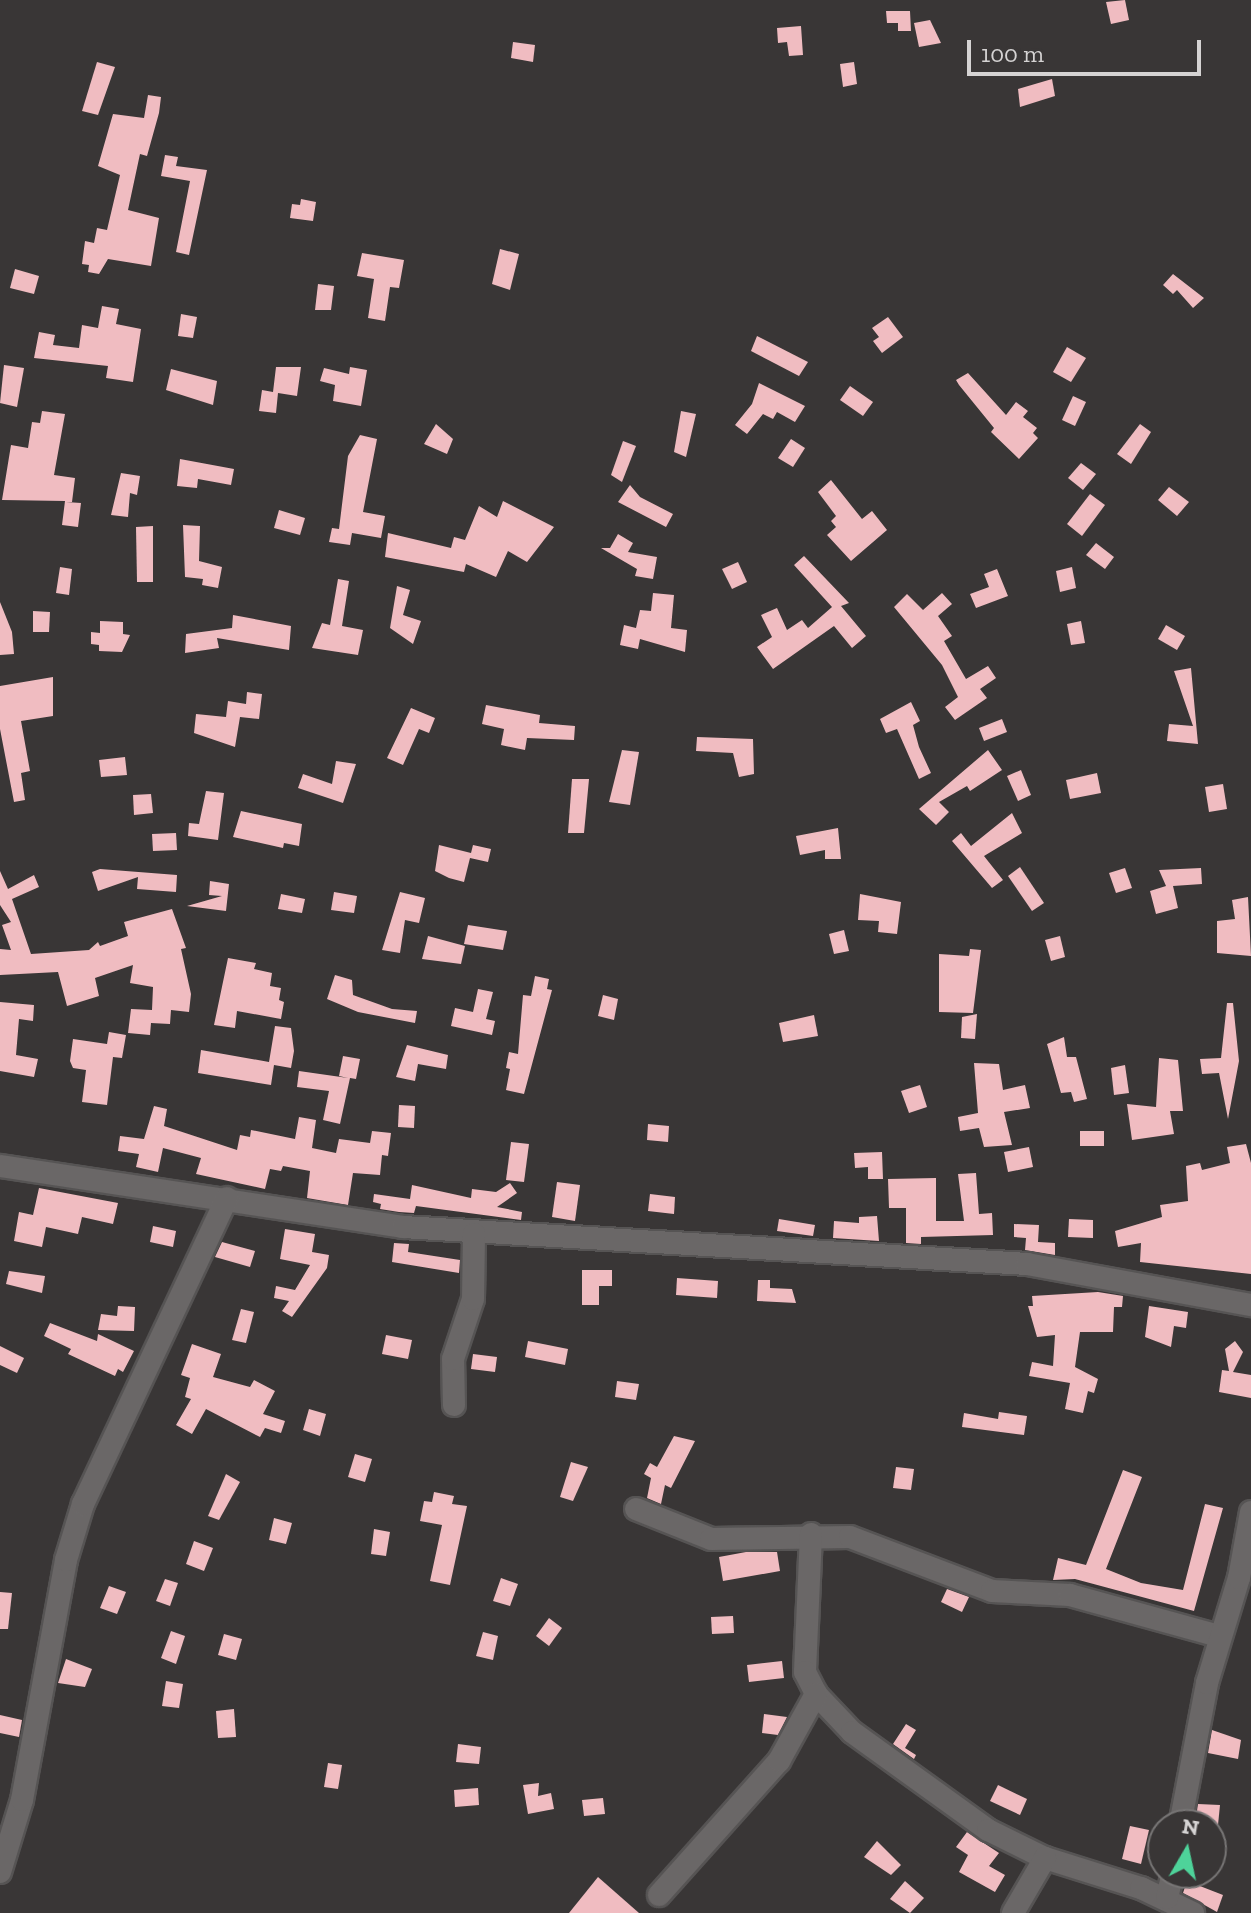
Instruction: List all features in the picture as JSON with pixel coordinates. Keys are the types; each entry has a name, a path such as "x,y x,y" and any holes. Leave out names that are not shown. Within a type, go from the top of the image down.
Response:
{"street":[{"path":"0,1166 474,1234 1027,1264 1251,1305"},
{"path":"0,1872 22,1800 64,1572 83,1504 227,1198"},
{"path":"454,1405 453,1359 473,1299 474,1234"},
{"path":"636,1509 711,1539 811,1534 850,1537 992,1591 1070,1595 1219,1636"},
{"path":"1183,1809 1219,1636 1245,1579 1251,1512"},
{"path":"811,1534 805,1672 816,1694 865,1743 958,1813 1045,1858 1167,1898 1193,1913"},
{"path":"659,1895 779,1761 816,1694"},
{"path":"1013,1913 1045,1858"},
{"path":"1167,1898 1169,1889"}],"building":[{"path":"1125,0 1129,20 1111,24 1106,2"},
{"path":"886,11 910,11 911,31 898,31 898,23 887,23"},
{"path":"930,20 941,43 919,47 914,23"},
{"path":"801,26 803,55 789,56 787,42 778,43 777,28"},
{"path":"513,42 535,45 533,62 511,58"},
{"path":"97,62 115,67 98,115 82,111"},
{"path":"854,62 857,84 843,87 840,64"},
{"path":"1052,79 1055,96 1020,107 1018,89"},
{"path":"148,95 161,97 159,113 147,156 140,154 128,210 159,218 151,266 108,259 99,274 88,272 89,265 82,264 85,241 94,243 97,228 107,230 120,175 98,166 113,114 144,118"},
{"path":"165,155 178,157 176,166 207,170 189,255 176,252 190,181 161,176"},
{"path":"301,199 316,202 313,221 290,218 292,204 300,205"},
{"path":"500,249 519,254 510,290 492,284"},
{"path":"362,253 404,260 399,288 390,287 385,321 368,318 374,279 357,276"},
{"path":"15,269 39,276 34,294 10,288"},
{"path":"1173,274 1204,298 1193,308 1177,290 1173,294 1163,285"},
{"path":"318,284 334,286 331,310 315,310"},
{"path":"102,306 119,309 116,324 141,329 133,382 106,378 108,366 34,358 39,332 55,335 53,345 79,348 82,325 98,328"},
{"path":"181,314 197,317 193,338 178,336"},
{"path":"888,317 903,337 882,353 873,341 879,337 872,328"},
{"path":"757,336 808,362 799,376 751,351"},
{"path":"1067,347 1086,358 1071,382 1053,372"},
{"path":"4,365 24,368 17,407 0,403"},
{"path":"276,367 301,367 297,396 278,393 276,413 259,411 262,390 273,392"},
{"path":"350,367 367,370 361,406 333,401 335,385 320,381 324,368 349,374"},
{"path":"171,369 217,381 213,405 166,390"},
{"path":"968,373 1006,415 1016,402 1028,411 1023,417 1037,428 1033,433 1038,438 1019,459 991,432 994,428 956,380"},
{"path":"759,383 805,406 795,422 777,412 773,419 763,414 747,434 735,425 752,404"},
{"path":"850,386 873,402 863,416 840,400"},
{"path":"1073,396 1086,402 1075,426 1062,420"},
{"path":"42,411 65,414 54,475 75,478 72,502 66,502 81,503 78,527 62,525 65,501 2,500 11,445 28,448 32,422 40,423"},
{"path":"681,411 696,414 686,457 674,452"},
{"path":"436,424 453,439 447,454 424,444"},
{"path":"1140,424 1151,432 1131,464 1117,454"},
{"path":"360,435 377,439 363,512 385,516 381,538 352,533 350,545 329,542 332,528 339,529 348,456"},
{"path":"791,439 805,448 793,467 778,458"},
{"path":"623,441 636,446 622,482 611,475"},
{"path":"180,459 234,469 231,485 198,479 197,488 177,486"},
{"path":"1081,463 1096,474 1083,490 1068,478"},
{"path":"121,473 140,476 137,495 130,493 128,517 111,515"},
{"path":"831,480 862,519 872,511 887,530 851,561 827,535 836,527 831,521 836,516 818,492"},
{"path":"630,485 640,497 673,514 666,527 618,502"},
{"path":"1169,487 1189,502 1177,516 1158,500"},
{"path":"1090,494 1105,505 1082,536 1067,524"},
{"path":"503,501 554,527 527,562 508,551 496,577 466,564 464,572 385,557 388,533 451,548 454,537 465,540 479,506 497,517"},
{"path":"279,510 305,518 300,535 274,528"},
{"path":"183,525 200,526 199,561 222,567 218,588 202,585 203,579 185,577"},
{"path":"153,526 153,582 137,582 136,527"},
{"path":"618,534 633,543 628,552 657,557 653,579 635,576 637,569 601,548 610,548"},
{"path":"1096,543 1114,557 1105,569 1086,555"},
{"path":"804,556 849,603 841,606 866,636 852,648 834,626 773,669 757,647 772,637 761,615 777,608 787,630 802,620 808,628 832,607 794,565"},
{"path":"738,562 747,582 732,589 722,569"},
{"path":"60,567 72,569 69,595 56,593"},
{"path":"1072,567 1076,588 1060,592 1056,571"},
{"path":"997,569 1008,596 976,608 970,594 989,587 984,574"},
{"path":"338,579 349,581 342,626 363,630 358,655 312,648 322,623 330,625"},
{"path":"397,586 410,590 403,615 421,621 413,644 390,628"},
{"path":"653,593 674,595 671,628 687,630 685,652 640,639 638,649 620,645 624,625 636,628 640,610 651,611"},
{"path":"942,593 952,604 938,616 952,636 944,641 966,679 988,666 996,678 980,689 987,698 955,720 945,707 958,697 942,665 894,607 907,594 923,610"},
{"path":"0,602 12,632 14,654 0,655"},
{"path":"33,611 50,612 49,632 33,632"},
{"path":"233,615 291,626 289,650 217,638 219,648 185,653 186,634 232,628"},
{"path":"100,621 123,622 123,634 130,635 122,652 99,651 99,645 91,644 91,632 100,633"},
{"path":"1081,621 1085,643 1071,645 1067,624"},
{"path":"1166,625 1185,636 1177,650 1158,639"},
{"path":"1191,668 1198,744 1167,741 1169,724 1193,726 1174,671"},
{"path":"53,677 53,716 21,721 30,771 21,773 25,800 14,802 0,729 0,686"},
{"path":"247,692 262,694 259,719 240,717 235,747 194,733 196,714 226,717 228,701 246,704"},
{"path":"911,702 920,721 913,725 919,747 931,773 919,779 897,729 886,733 880,719"},
{"path":"486,705 540,715 539,723 575,726 574,740 527,738 525,750 501,745 504,729 482,724"},
{"path":"411,708 435,718 429,733 419,729 403,765 387,758"},
{"path":"1002,719 1007,732 984,741 979,728"},
{"path":"697,737 753,739 754,774 739,777 733,753 696,751"},
{"path":"622,750 639,752 630,805 609,802"},
{"path":"988,750 1002,770 970,791 967,786 939,802 949,812 936,825 919,809"},
{"path":"125,757 127,775 101,777 99,760"},
{"path":"336,761 356,764 343,803 298,788 303,774 332,784"},
{"path":"1021,770 1031,795 1018,801 1007,776"},
{"path":"1097,773 1101,793 1070,799 1066,780"},
{"path":"572,779 589,779 584,833 568,833"},
{"path":"1223,784 1227,809 1209,812 1205,787"},
{"path":"206,791 224,793 218,840 188,836 189,823 199,824"},
{"path":"151,794 153,813 134,815 133,795"},
{"path":"241,811 302,824 299,846 284,843 283,848 233,837"},
{"path":"1012,813 1022,833 984,856 1003,880 992,888 952,841 961,833 971,846"},
{"path":"838,828 841,859 825,859 825,850 800,855 796,836"},
{"path":"176,833 177,850 153,851 152,834"},
{"path":"439,845 471,853 473,845 491,849 488,862 470,858 464,882 435,871"},
{"path":"1020,867 1044,903 1032,911 1008,876"},
{"path":"1125,868 1132,888 1116,893 1109,873"},
{"path":"1201,868 1202,884 1173,886 1178,908 1156,914 1150,891 1166,886 1159,870"},
{"path":"100,869 177,875 176,892 137,889 138,877 98,891 92,872"},
{"path":"0,871 8,889 34,875 39,887 12,899 31,954 89,950 98,942 100,946 128,936 124,922 172,909 186,948 181,949 191,994 189,1012 171,1010 170,1024 151,1023 150,1035 128,1033 131,1009 152,1010 153,987 130,983 133,965 95,978 99,996 67,1006 58,972 0,975 0,949 11,950 2,925 11,922 0,905"},
{"path":"210,881 229,884 226,911 187,906 222,896 209,895"},
{"path":"334,892 357,896 354,913 331,910"},
{"path":"400,892 425,898 419,923 405,920 400,953 382,950"},
{"path":"281,894 305,899 302,913 278,909"},
{"path":"860,894 901,902 897,934 878,932 879,921 858,920"},
{"path":"1248,897 1251,956 1217,953 1217,921 1235,919 1232,900"},
{"path":"468,925 507,931 503,950 464,944"},
{"path":"844,930 849,951 834,954 829,934"},
{"path":"428,936 465,946 461,964 422,959"},
{"path":"1060,936 1065,957 1051,961 1045,940"},
{"path":"970,949 981,950 973,1013 939,1012 939,954 969,956"},
{"path":"228,958 256,963 254,969 272,973 270,986 281,988 279,1000 284,1002 281,1019 237,1011 235,1028 214,1025"},
{"path":"335,975 352,980 353,995 392,1009 417,1011 415,1023 358,1012 327,999"},
{"path":"535,976 549,979 547,989 552,990 524,1094 506,1090 510,1069 506,1068 509,1052 518,1054 523,995 531,996"},
{"path":"478,989 493,992 486,1019 495,1021 492,1035 451,1026 455,1008 473,1012"},
{"path":"603,995 618,999 614,1020 598,1016"},
{"path":"0,1002 34,1005 33,1021 19,1019 16,1055 38,1059 34,1077 0,1071"},
{"path":"1227,1003 1233,1003 1239,1061 1228,1119 1219,1073 1202,1074 1200,1059 1221,1058"},
{"path":"977,1014 975,1039 961,1038 962,1017"},
{"path":"814,1015 818,1036 783,1042 779,1023"},
{"path":"275,1026 291,1028 294,1051 291,1068 274,1065 271,1085 198,1073 201,1050 269,1062"},
{"path":"109,1032 126,1035 122,1058 113,1057 107,1105 82,1102 86,1070 73,1068 70,1061 73,1039 107,1044"},
{"path":"1064,1037 1067,1057 1076,1057 1087,1099 1074,1102 1071,1092 1061,1093 1047,1044"},
{"path":"407,1045 448,1055 446,1069 418,1064 415,1081 396,1077"},
{"path":"343,1056 360,1059 356,1079 350,1078 340,1124 323,1120 329,1091 297,1087 299,1071 348,1078 339,1076"},
{"path":"1159,1058 1178,1060 1183,1111 1170,1111 1174,1134 1132,1140 1127,1104 1156,1107"},
{"path":"974,1063 999,1064 1003,1090 1025,1085 1030,1108 1004,1112 1012,1145 984,1147 979,1128 960,1131 958,1117 978,1113"},
{"path":"1125,1065 1129,1093 1114,1095 1111,1068"},
{"path":"920,1085 927,1107 909,1113 901,1091"},
{"path":"399,1105 415,1106 414,1128 398,1127"},
{"path":"154,1106 167,1109 164,1126 237,1150 240,1135 250,1137 251,1130 295,1139 299,1117 316,1120 312,1148 336,1153 339,1139 370,1143 372,1131 391,1133 388,1156 382,1155 380,1175 353,1173 348,1205 307,1198 310,1171 283,1166 281,1171 270,1169 265,1189 196,1174 201,1158 163,1148 158,1172 136,1167 139,1154 118,1151 120,1136 144,1139"},
{"path":"648,1124 669,1126 668,1142 647,1140"},
{"path":"1080,1131 1104,1131 1104,1146 1080,1146"},
{"path":"511,1142 529,1144 524,1182 506,1180"},
{"path":"1246,1144 1251,1163 1251,1274 1140,1262 1141,1243 1118,1247 1115,1231 1162,1217 1160,1205 1188,1201 1186,1166 1200,1163 1202,1170 1230,1163 1227,1147"},
{"path":"1029,1147 1033,1167 1008,1172 1004,1152"},
{"path":"882,1152 883,1179 868,1179 868,1167 855,1168 854,1153"},
{"path":"976,1173 979,1214 992,1213 993,1235 921,1237 921,1244 906,1243 906,1208 889,1208 888,1179 936,1178 936,1221 964,1221 958,1174"},
{"path":"557,1182 580,1185 575,1221 552,1217"},
{"path":"510,1183 517,1193 497,1207 522,1212 521,1220 416,1206 414,1213 399,1212 380,1209 381,1204 373,1202 374,1194 410,1199 412,1185 471,1198 472,1189 496,1192"},
{"path":"39,1188 118,1203 113,1224 82,1217 78,1234 46,1227 42,1247 14,1241 19,1212 33,1215"},
{"path":"650,1194 675,1197 674,1214 648,1211"},
{"path":"877,1216 879,1241 833,1238 834,1221 859,1223 859,1217"},
{"path":"779,1219 815,1225 813,1236 777,1231"},
{"path":"1069,1219 1093,1220 1093,1238 1068,1237"},
{"path":"1014,1224 1039,1225 1038,1242 1055,1243 1055,1255 1025,1250 1026,1238 1014,1237"},
{"path":"153,1226 176,1231 173,1247 150,1242"},
{"path":"285,1229 315,1234 312,1252 329,1255 327,1268 292,1317 282,1311 289,1301 274,1298 276,1286 295,1290 310,1265 280,1259"},
{"path":"222,1242 255,1251 250,1267 215,1257"},
{"path":"394,1243 409,1244 408,1252 460,1260 459,1273 392,1262"},
{"path":"582,1270 612,1270 612,1286 599,1286 599,1305 582,1305"},
{"path":"9,1271 45,1276 42,1293 6,1284"},
{"path":"677,1278 718,1281 717,1298 676,1295"},
{"path":"758,1280 770,1280 770,1288 792,1289 796,1303 757,1301"},
{"path":"1098,1292 1123,1296 1122,1307 1114,1307 1113,1332 1080,1332 1075,1367 1098,1379 1094,1393 1088,1391 1083,1413 1065,1409 1070,1383 1029,1376 1032,1362 1053,1366 1055,1335 1037,1337 1028,1306 1033,1306 1032,1296"},
{"path":"118,1306 135,1307 134,1331 98,1330 101,1314 117,1316"},
{"path":"1149,1306 1188,1312 1186,1328 1174,1326 1171,1347 1145,1337"},
{"path":"241,1309 254,1312 246,1343 232,1340"},
{"path":"50,1323 97,1341 98,1334 134,1351 123,1372 118,1369 115,1376 68,1354 71,1349 44,1336"},
{"path":"386,1335 412,1340 408,1359 382,1354"},
{"path":"528,1341 568,1349 565,1365 525,1357"},
{"path":"1235,1341 1243,1352 1233,1372 1251,1375 1251,1398 1219,1392 1222,1370 1229,1371 1225,1349"},
{"path":"192,1344 221,1354 213,1377 250,1387 254,1380 275,1391 263,1414 285,1421 281,1433 265,1428 260,1437 206,1409 192,1434 176,1425 191,1399 185,1397 190,1378 181,1375"},
{"path":"0,1346 24,1358 17,1373 0,1365"},
{"path":"473,1354 497,1357 495,1372 471,1369"},
{"path":"617,1381 639,1384 636,1400 615,1397"},
{"path":"309,1409 326,1414 320,1436 303,1430"},
{"path":"999,1412 1027,1416 1024,1435 962,1427 964,1413 998,1419"},
{"path":"674,1436 695,1441 671,1488 665,1485 661,1504 647,1498 651,1478 644,1474 650,1463 657,1467"},
{"path":"355,1454 372,1459 365,1482 348,1477"},
{"path":"571,1462 588,1467 573,1501 560,1497"},
{"path":"896,1467 914,1469 911,1490 893,1488"},
{"path":"1123,1470 1142,1477 1106,1569 1141,1583 1183,1590 1205,1504 1223,1508 1194,1611 1075,1579 1053,1580 1058,1558 1086,1565"},
{"path":"226,1474 240,1482 219,1520 208,1516"},
{"path":"434,1492 454,1496 452,1504 467,1506 450,1585 430,1581 442,1525 420,1521 424,1501 432,1502"},
{"path":"274,1518 292,1523 286,1544 269,1540"},
{"path":"374,1529 390,1532 386,1556 371,1554"},
{"path":"194,1541 213,1548 204,1571 186,1564"},
{"path":"746,1552 777,1552 780,1571 723,1581 719,1557"},
{"path":"501,1578 518,1584 510,1606 493,1601"},
{"path":"165,1579 178,1583 170,1606 156,1601"},
{"path":"109,1586 126,1592 117,1614 100,1608"},
{"path":"947,1589 969,1597 962,1612 941,1602"},
{"path":"0,1592 12,1593 8,1629 0,1629"},
{"path":"733,1616 734,1633 712,1634 711,1617"},
{"path":"549,1618 562,1628 549,1646 536,1636"},
{"path":"171,1631 185,1636 176,1664 161,1658"},
{"path":"483,1632 498,1636 493,1660 476,1656"},
{"path":"224,1634 242,1639 236,1660 218,1655"},
{"path":"66,1659 92,1669 85,1687 58,1683"},
{"path":"782,1661 784,1678 749,1682 747,1665"},
{"path":"166,1681 183,1684 179,1708 162,1706"},
{"path":"234,1709 236,1737 218,1738 216,1711"},
{"path":"764,1714 787,1717 778,1735 762,1733"},
{"path":"0,1715 22,1720 19,1737 0,1733"},
{"path":"906,1724 916,1730 905,1748 916,1755 914,1759 893,1744"},
{"path":"1212,1730 1241,1740 1238,1759 1208,1753"},
{"path":"458,1744 481,1747 479,1764 456,1762"},
{"path":"328,1763 342,1765 338,1789 324,1787"},
{"path":"539,1783 538,1796 551,1793 554,1809 528,1814 523,1785"},
{"path":"998,1785 1027,1799 1020,1815 990,1801"},
{"path":"478,1788 479,1805 455,1807 454,1790"},
{"path":"603,1798 605,1814 584,1816 582,1800"},
{"path":"1198,1804 1220,1805 1220,1809 1197,1809"},
{"path":"1130,1826 1147,1830 1141,1864 1122,1859"},
{"path":"967,1832 999,1853 989,1866 1005,1875 995,1892 959,1872 968,1855 956,1847"},
{"path":"877,1841 901,1865 891,1875 864,1857"},
{"path":"598,1877 639,1913 569,1913"},
{"path":"905,1881 924,1898 910,1913 890,1899"},
{"path":"1184,1889 1208,1889 1223,1895 1217,1912 1183,1893"}]}
